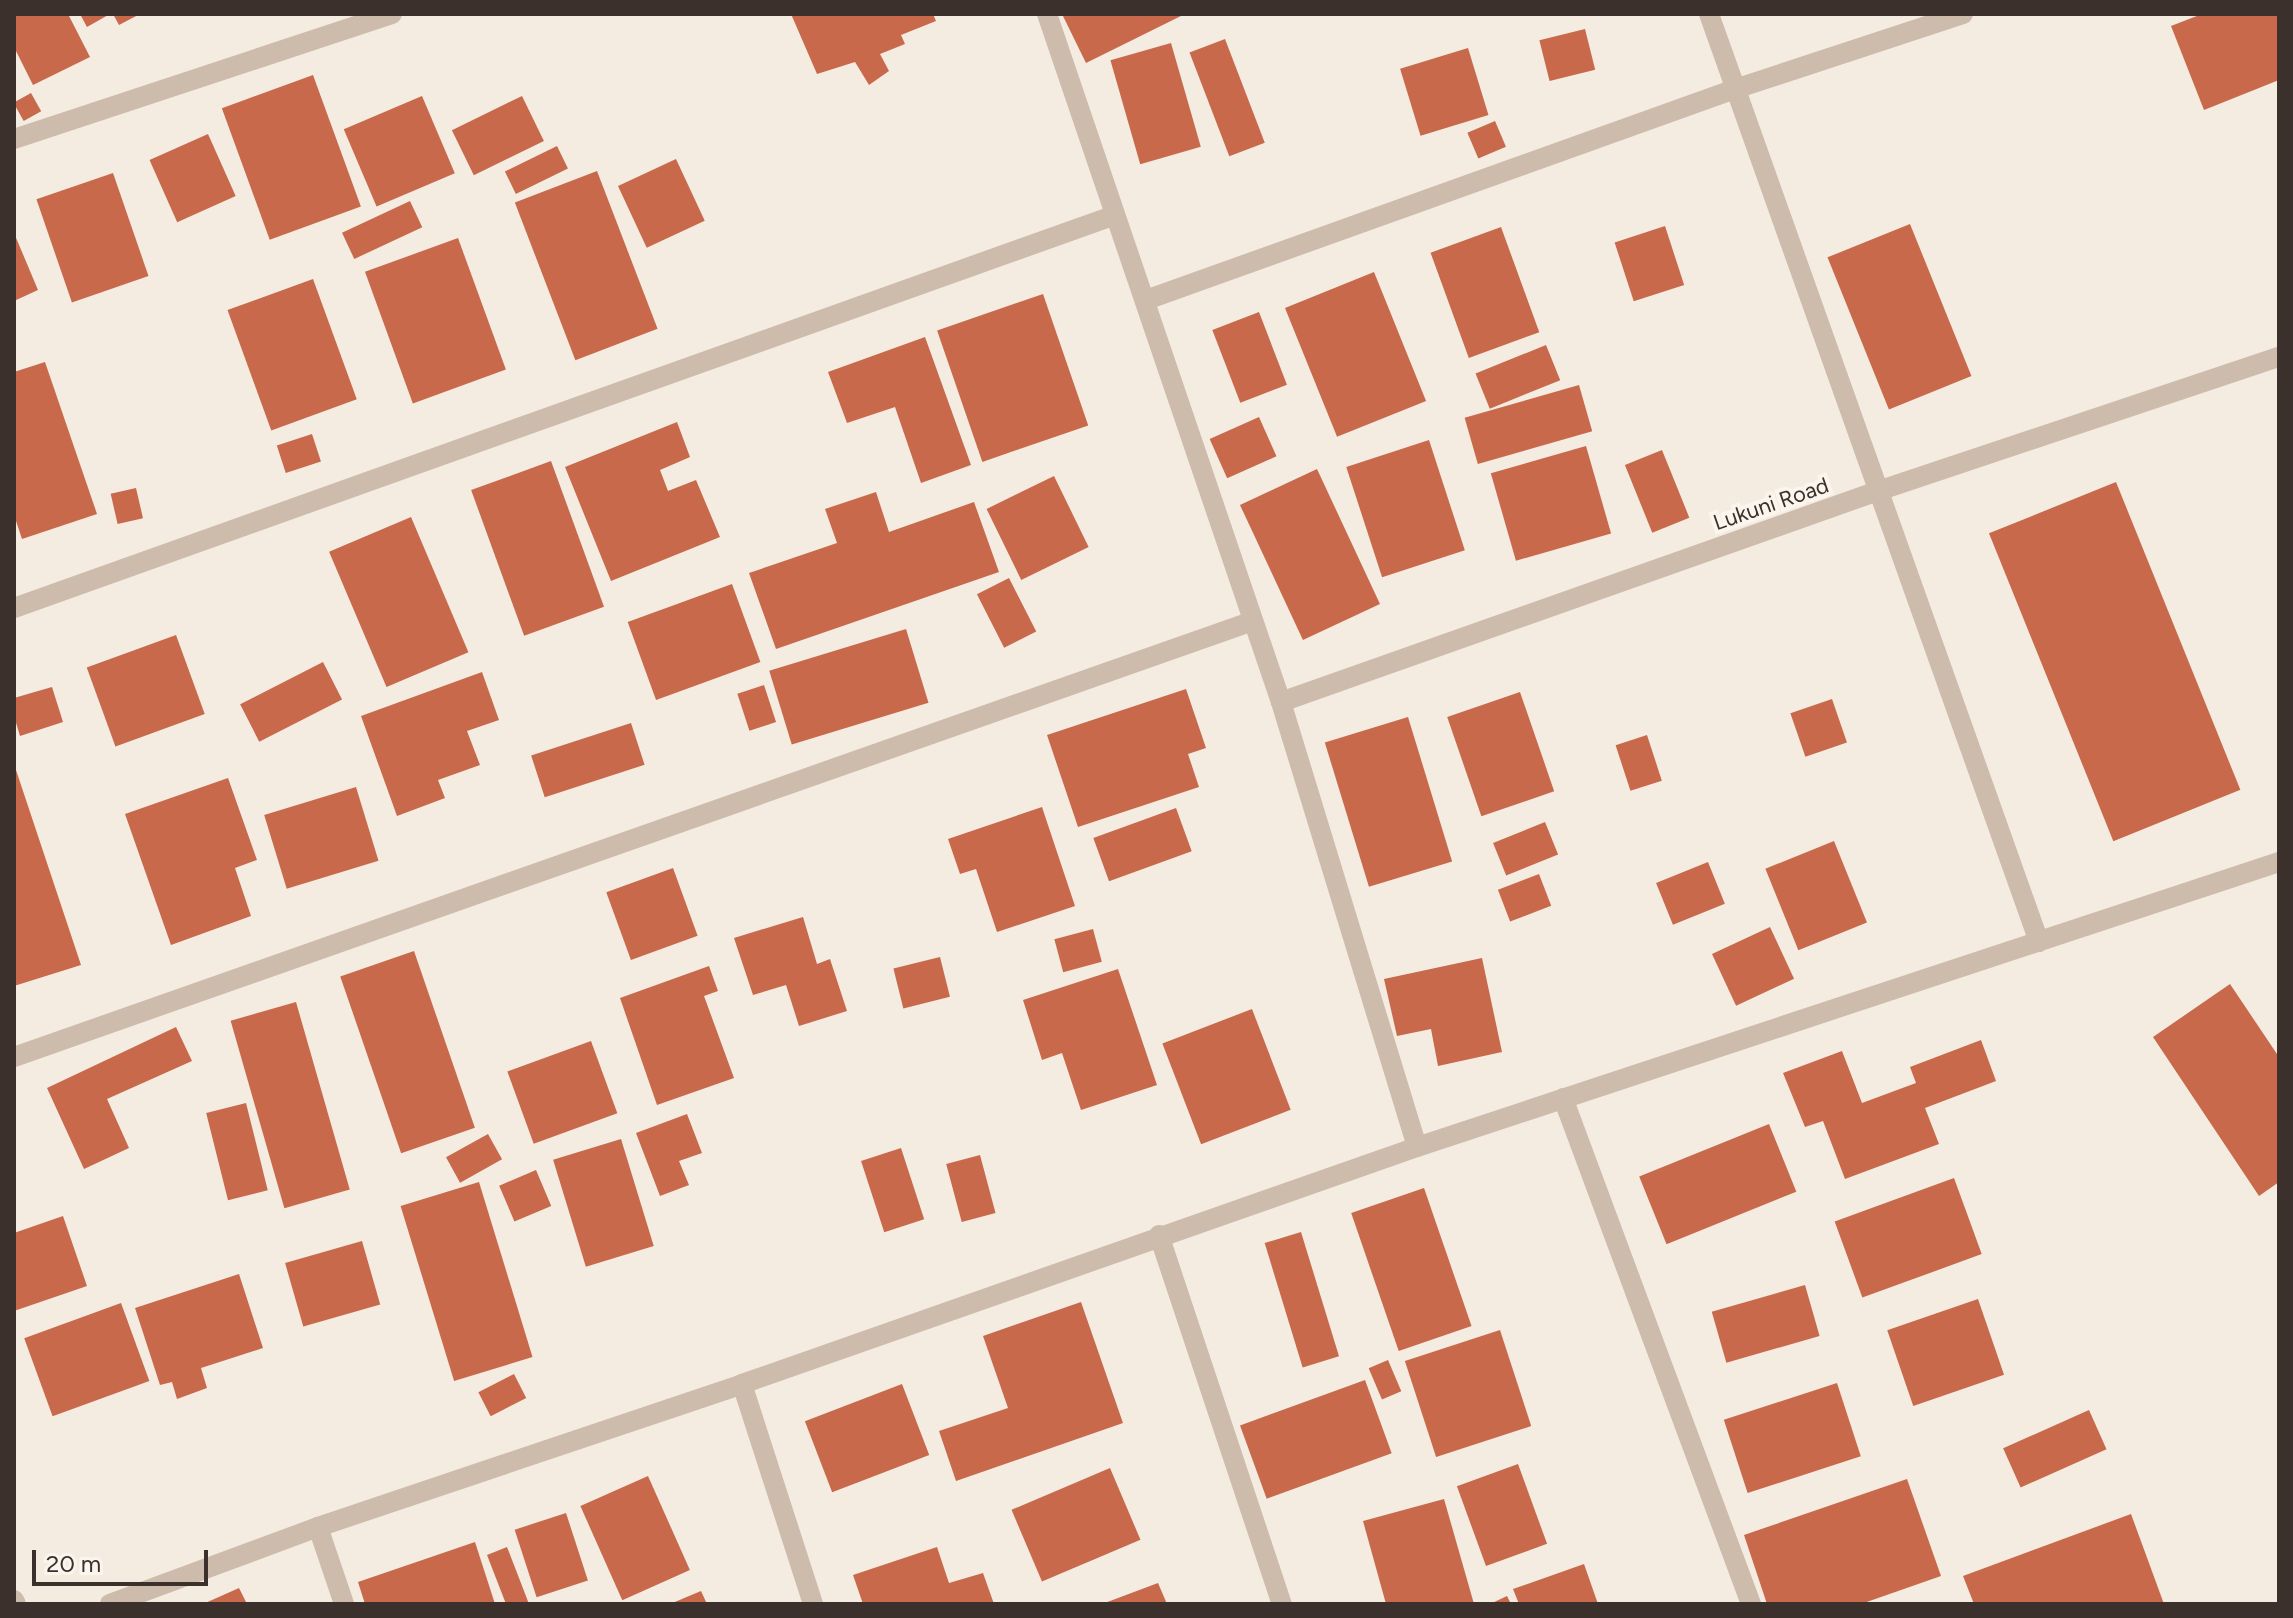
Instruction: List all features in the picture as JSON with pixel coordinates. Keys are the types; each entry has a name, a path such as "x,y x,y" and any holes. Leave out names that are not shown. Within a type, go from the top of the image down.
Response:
{"street":[{"path":"14,139 392,14"},
{"path":"1047,14 1281,702 1417,1147"},
{"path":"1709,14 2039,942"},
{"path":"1146,300 1735,89 1963,14"},
{"path":"14,608 1115,215"},
{"name":"Lukuni Road","path":"1281,702 1878,491 2279,357"},
{"path":"14,1057 1253,621"},
{"path":"110,1604 318,1527 742,1384 1159,1235 2279,862"},
{"path":"1563,1098 1751,1604"},
{"path":"1159,1235 1282,1604"},
{"path":"742,1384 813,1604"},
{"path":"318,1527 344,1604"}],"building":[{"path":"14,14 68,14 90,57 33,85 14,47"},
{"path":"80,14 110,14 87,27"},
{"path":"113,14 140,14 119,25"},
{"path":"791,14 933,14 936,21 901,35 905,44 880,54 889,71 869,85 855,62 817,74"},
{"path":"1062,14 1185,14 1086,63"},
{"path":"2202,14 2279,14 2279,80 2204,110 2171,26"},
{"path":"1585,29 1595,70 1550,81 1539,40"},
{"path":"1225,39 1265,143 1229,156 1190,53"},
{"path":"1171,43 1201,147 1140,164 1110,60"},
{"path":"1468,48 1488,115 1421,136 1400,69"},
{"path":"313,75 361,207 270,240 222,108"},
{"path":"31,93 41,111 24,121 14,102"},
{"path":"422,96 455,173 377,207 344,129"},
{"path":"522,96 544,141 474,175 452,130"},
{"path":"1495,121 1506,147 1478,158 1467,133"},
{"path":"208,134 236,196 177,222 150,160"},
{"path":"557,146 568,168 516,194 505,171"},
{"path":"676,159 705,221 647,248 618,186"},
{"path":"597,171 658,329 575,360 515,203"},
{"path":"113,173 148,276 72,302 36,199"},
{"path":"410,201 422,227 354,259 342,233"},
{"path":"1910,224 1971,376 1889,409 1827,257"},
{"path":"1665,226 1684,285 1634,301 1615,242"},
{"path":"1501,227 1539,332 1469,358 1431,253"},
{"path":"14,233 38,290 14,301"},
{"path":"458,238 506,370 413,403 365,272"},
{"path":"1374,272 1426,401 1337,437 1285,308"},
{"path":"313,279 357,399 271,430 227,310"},
{"path":"1043,294 1088,425 982,462 937,330"},
{"path":"1259,312 1287,385 1240,403 1212,330"},
{"path":"925,337 971,465 921,483 895,407 847,423 828,372"},
{"path":"1546,345 1560,380 1490,409 1476,373"},
{"path":"45,362 97,514 22,539 14,515 14,372"},
{"path":"1579,385 1592,431 1478,464 1465,418"},
{"path":"1259,417 1276,456 1227,478 1210,439"},
{"path":"677,422 690,457 660,470 668,491 696,480 720,537 611,581 565,467"},
{"path":"312,434 321,462 286,473 277,445"},
{"path":"1429,440 1465,550 1382,577 1346,467"},
{"path":"1586,446 1611,533 1516,561 1491,473"},
{"path":"1662,450 1689,518 1652,533 1625,465"},
{"path":"551,461 604,607 524,636 471,490"},
{"path":"1317,469 1380,604 1303,640 1240,505"},
{"path":"1054,476 1089,547 1021,580 987,509"},
{"path":"2116,482 2240,790 2113,841 1989,533"},
{"path":"136,488 143,518 118,524 111,494"},
{"path":"876,492 889,532 974,502 999,572 776,649 749,573 837,543 825,509"},
{"path":"411,517 468,652 387,687 329,552"},
{"path":"1009,578 1036,631 1004,648 977,594"},
{"path":"732,584 760,662 656,700 628,622"},
{"path":"906,629 929,703 792,744 769,671"},
{"path":"176,635 205,714 115,746 87,667"},
{"path":"323,662 342,699 259,742 240,704"},
{"path":"482,672 499,720 467,731 480,765 438,780 445,798 397,816 361,716"},
{"path":"764,685 776,722 749,731 737,694"},
{"path":"52,687 63,722 20,736 14,716 14,698"},
{"path":"1186,689 1206,748 1188,754 1199,787 1078,827 1047,735"},
{"path":"1520,692 1554,791 1481,816 1447,717"},
{"path":"1832,699 1847,742 1805,757 1790,713"},
{"path":"1408,717 1452,861 1369,887 1325,742"},
{"path":"631,723 645,765 545,797 531,755"},
{"path":"1647,735 1662,781 1630,791 1616,745"},
{"path":"14,764 81,965 14,986"},
{"path":"228,778 257,860 235,868 251,916 171,945 125,814"},
{"path":"356,787 379,861 287,889 264,815"},
{"path":"1042,807 1075,906 997,932 976,869 960,874 948,839"},
{"path":"1176,808 1192,851 1109,881 1093,838"},
{"path":"1545,822 1558,854 1506,875 1493,843"},
{"path":"1834,841 1867,923 1798,950 1765,869"},
{"path":"1708,862 1725,904 1673,925 1656,883"},
{"path":"673,868 698,936 631,960 606,892"},
{"path":"1539,874 1551,906 1510,922 1498,890"},
{"path":"803,917 817,964 830,959 847,1011 799,1026 786,985 753,995 734,938"},
{"path":"1770,927 1794,979 1736,1006 1712,954"},
{"path":"1093,929 1102,962 1063,972 1054,939"},
{"path":"414,951 475,1128 401,1153 340,976"},
{"path":"940,957 950,997 903,1008 893,969"},
{"path":"1482,958 1502,1052 1438,1066 1431,1029 1397,1036 1384,979"},
{"path":"709,966 718,991 704,996 734,1078 657,1105 620,998"},
{"path":"1118,969 1157,1085 1081,1110 1062,1053 1042,1060 1023,1000"},
{"path":"2230,984 2279,1057 2279,1182 2259,1196 2153,1037"},
{"path":"296,1002 350,1189 284,1208 231,1021"},
{"path":"1252,1009 1291,1110 1201,1144 1162,1043"},
{"path":"176,1027 192,1061 107,1099 129,1148 84,1169 47,1088"},
{"path":"1981,1040 1996,1081 1925,1108 1939,1144 1845,1179 1823,1121 1805,1127 1783,1073 1842,1051 1862,1103 1916,1083 1910,1067"},
{"path":"591,1041 617,1113 534,1144 507,1071"},
{"path":"246,1103 268,1190 228,1200 206,1113"},
{"path":"687,1114 702,1153 679,1161 689,1185 660,1196 636,1133"},
{"path":"1769,1124 1796,1192 1667,1244 1639,1176"},
{"path":"488,1134 502,1159 460,1183 446,1157"},
{"path":"621,1139 654,1246 586,1267 553,1160"},
{"path":"901,1148 924,1219 884,1232 861,1161"},
{"path":"980,1155 996,1213 962,1222 946,1164"},
{"path":"536,1170 551,1206 514,1222 499,1186"},
{"path":"1954,1178 1982,1254 1862,1298 1835,1221"},
{"path":"479,1182 533,1357 454,1381 401,1206"},
{"path":"1424,1188 1472,1326 1399,1351 1351,1213"},
{"path":"63,1216 87,1286 14,1311 14,1233"},
{"path":"1301,1232 1339,1356 1303,1367 1265,1243"},
{"path":"362,1241 380,1304 303,1326 285,1263"},
{"path":"239,1274 263,1348 201,1368 207,1388 177,1399 172,1382 160,1385 135,1308"},
{"path":"1805,1285 1820,1336 1726,1363 1712,1312"},
{"path":"1978,1299 2004,1375 1913,1406 1887,1330"},
{"path":"1081,1302 1123,1423 956,1481 939,1431 1008,1408 983,1336"},
{"path":"121,1303 149,1381 53,1416 24,1338"},
{"path":"1500,1330 1531,1426 1436,1457 1405,1361"},
{"path":"1388,1360 1401,1391 1382,1400 1369,1368"},
{"path":"514,1374 526,1398 491,1416 478,1392"},
{"path":"1365,1380 1392,1453 1267,1499 1240,1425"},
{"path":"1837,1383 1861,1456 1748,1493 1724,1420"},
{"path":"902,1384 929,1455 832,1492 805,1421"},
{"path":"2089,1410 2106,1449 2021,1488 2003,1448"},
{"path":"1518,1464 1547,1544 1486,1566 1457,1486"},
{"path":"1110,1468 1140,1540 1042,1582 1012,1510"},
{"path":"648,1476 690,1570 622,1600 580,1506"},
{"path":"1907,1479 1941,1576 1861,1604 1767,1604 1744,1535"},
{"path":"1444,1499 1474,1604 1386,1604 1363,1521"},
{"path":"566,1513 588,1581 537,1597 515,1530"},
{"path":"2131,1514 2164,1604 1974,1604 1963,1576"},
{"path":"475,1542 495,1604 365,1604 358,1582"},
{"path":"507,1547 529,1604 506,1604 487,1555"},
{"path":"937,1547 949,1583 983,1573 994,1604 863,1604 853,1575"},
{"path":"1584,1564 1598,1604 1519,1604 1513,1589"},
{"path":"1158,1583 1167,1604 1102,1604"},
{"path":"239,1588 247,1604 203,1604"},
{"path":"701,1591 707,1604 670,1604"},
{"path":"1507,1596 1511,1604 1490,1604"}]}
